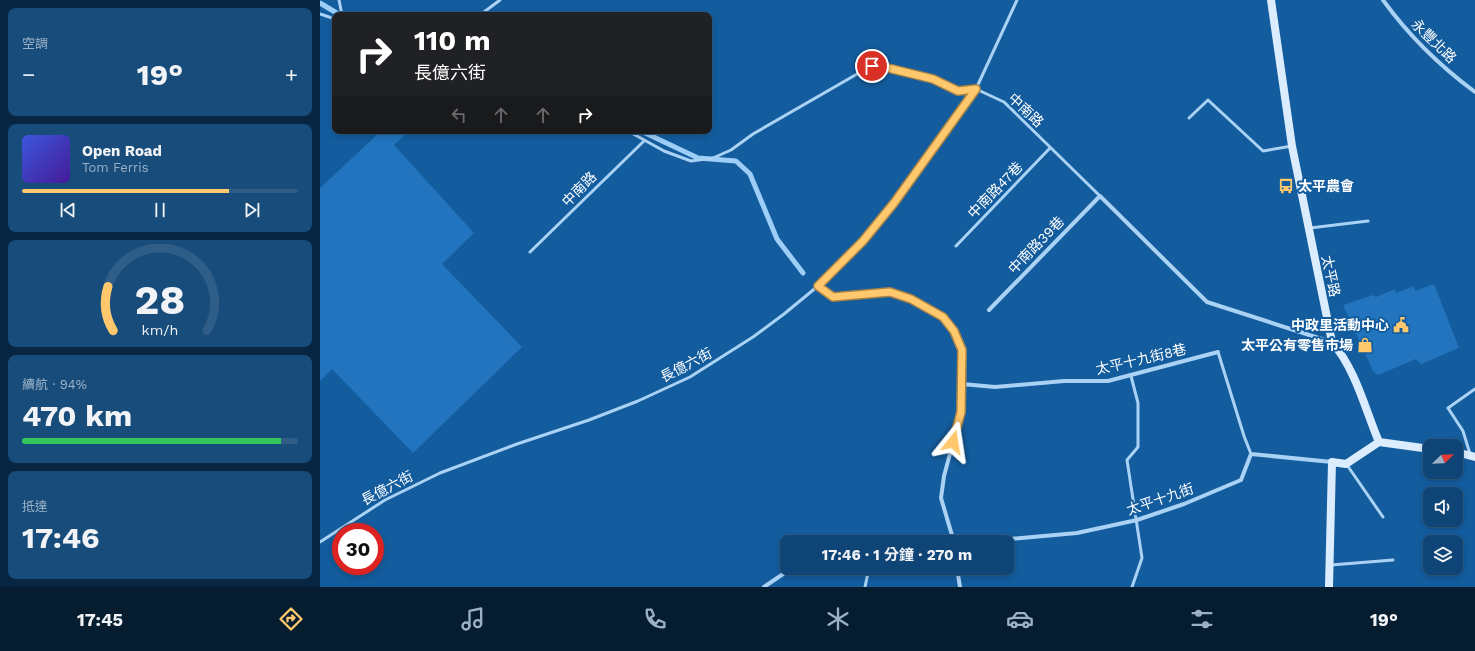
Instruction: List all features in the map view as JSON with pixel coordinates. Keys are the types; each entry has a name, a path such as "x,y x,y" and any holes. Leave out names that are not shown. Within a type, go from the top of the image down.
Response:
{"street":[{"name":"太平路","path":"1271,0 1292,146 1332,342 1342,354 1350,371 1379,442"},
{"name":"永豐北路","path":"1384,0 1402,26 1441,64 1475,92"},
{"name":"中南路39巷","path":"989,310 1100,196"},
{"name":"中南路","path":"1100,196 1207,302 1332,342"},
{"name":"太平十九街8巷","path":"962,384 995,387 1064,381 1094,382 1131,376 1218,352"},
{"path":"952,535 941,498 944,476 961,412 962,384"},
{"path":"1251,454 1346,464 1379,442 1423,448"},
{"name":"太平十九街","path":"1014,539 1077,533 1137,520 1184,504 1241,480 1251,454"},
{"path":"1463,454 1473,456"},
{"path":"1329,587 1332,462"},
{"path":"764,587 782,575"},
{"path":"958,575 960,587"}],"lane":[{"path":"484,12 500,0"},
{"name":"長億六街","path":"320,542 385,500 440,474 517,444 589,420 638,401 690,377 753,337 818,286 863,241 894,203 976,89 1017,0"},
{"path":"339,1 341,12"},
{"path":"320,14 332,18"},
{"name":"中南路","path":"633,134 664,151 691,161 713,158 731,150 753,134 872,66 884,67 933,79 958,91 976,89 1004,102 1100,196"},
{"path":"1189,118 1208,100 1263,151 1292,146"},
{"name":"中南路","path":"530,252 644,141"},
{"name":"中南路47巷","path":"956,246 1050,148"},
{"path":"1308,228 1368,221"},
{"path":"818,286 833,297 890,292 911,299 943,317 954,331 962,350 962,384"},
{"name":"太平十九街8巷","path":"1218,352 1251,454"},
{"path":"1131,376 1138,402 1138,447 1127,460 1142,558 1132,587"},
{"path":"1473,456 1462,431 1448,408 1475,389"},
{"path":"1346,464 1383,517"},
{"path":"1330,565 1393,560"},
{"path":"864,587 867,575"}],"building":[{"path":"378,134 406,134 394,145 474,233 442,264 522,347 413,453 332,369 320,381 320,188"},
{"name":"中政里活動中心","path":"1434,284 1459,348 1421,364 1416,359 1378,375 1373,371 1343,305 1373,295 1376,297 1395,289 1396,293 1414,286 1415,291"}],"waterway":[{"path":"320,3 335,12"},
{"path":"647,134 698,158 736,161 750,174 777,239 803,273"}],"place":[{"name":"太平農會","path":"1286,186"},
{"name":"中政里活動中心","path":"1401,325"},
{"name":"太平公有零售市場","path":"1365,345"}],"route":[{"path":"872,66 884,67 933,79 958,91 976,89 894,203 863,241 818,286 833,297 890,292 911,299 943,317 954,331 962,350 961,412 953,442"}]}
